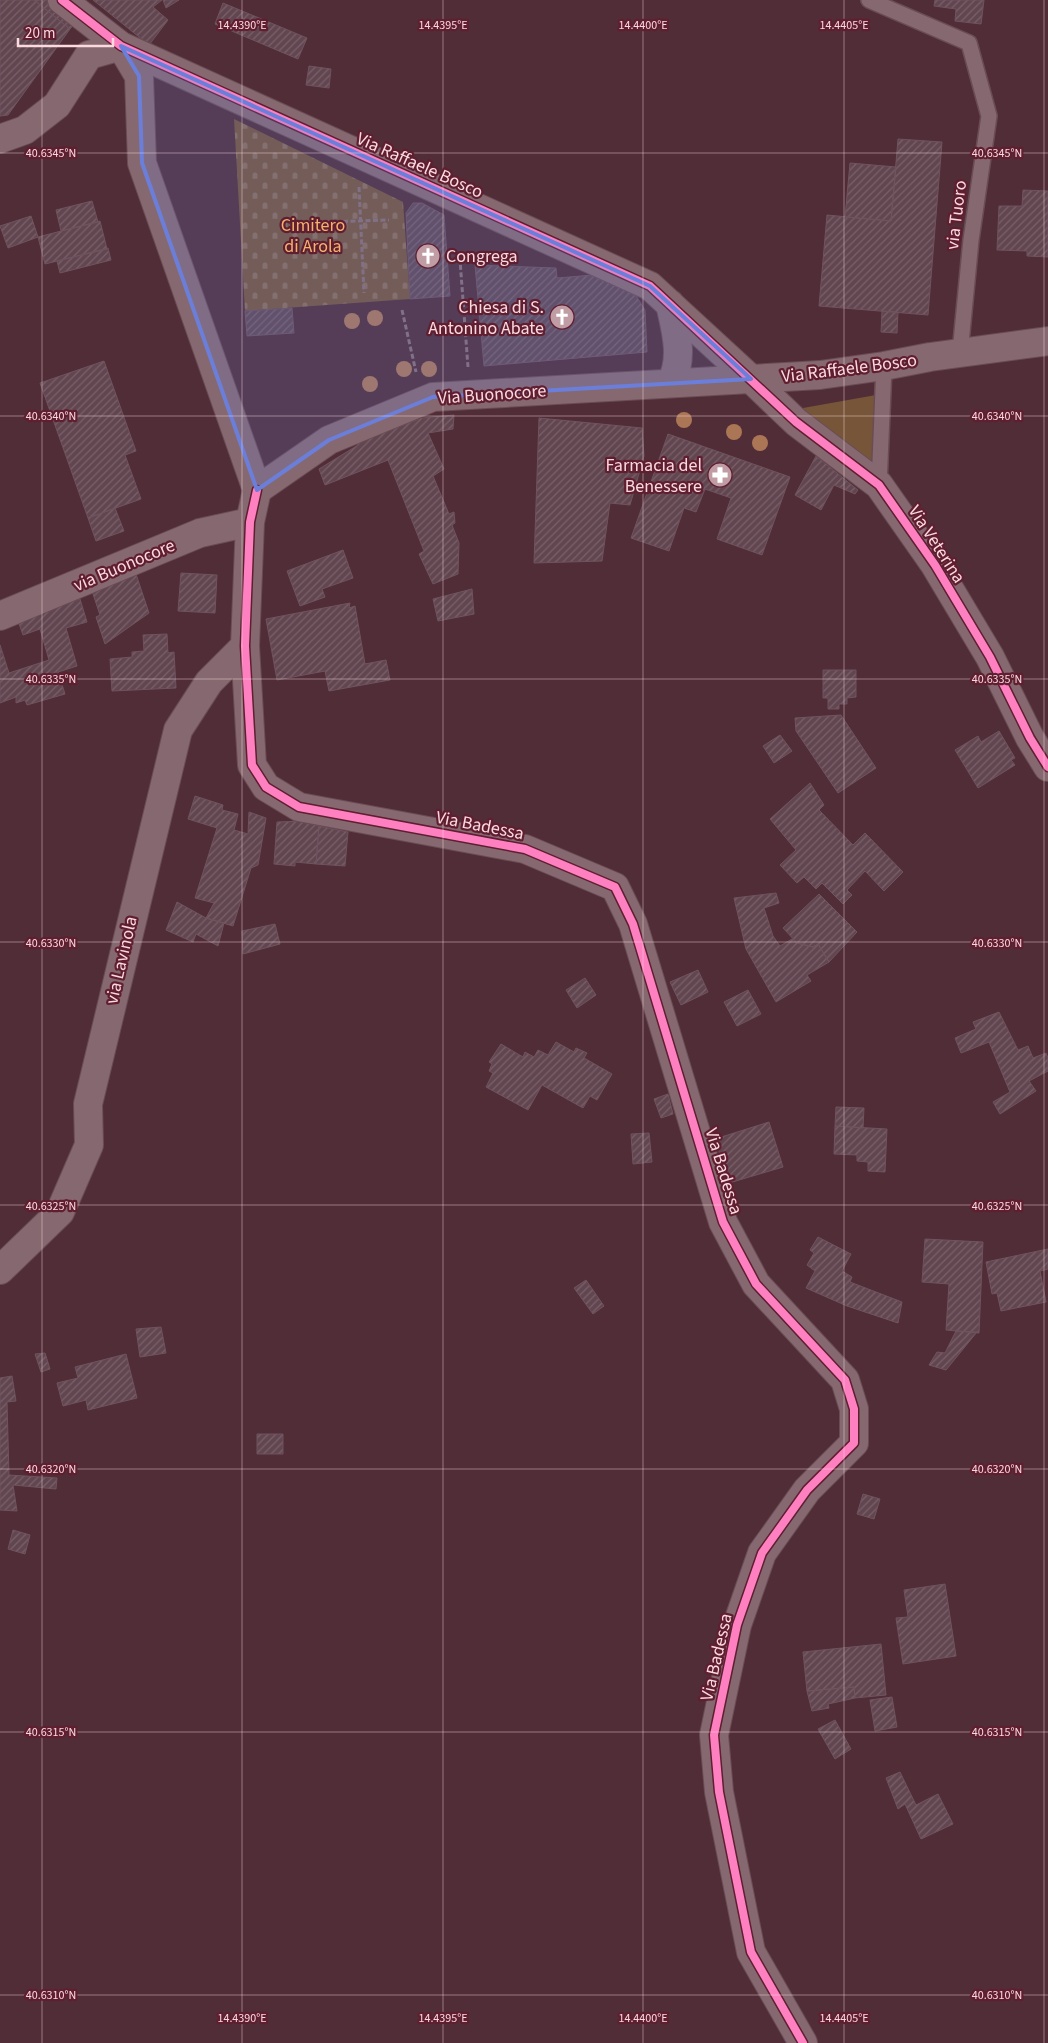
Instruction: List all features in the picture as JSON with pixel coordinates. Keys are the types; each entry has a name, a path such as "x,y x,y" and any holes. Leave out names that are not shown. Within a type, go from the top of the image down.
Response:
{"street":[{"name":"Via Raffaele Bosco","path":"70,2 121,46 650,286 751,379 820,375 1048,341"},
{"path":"0,139 25,130 57,105 89,55 121,46 139,76 142,163 257,490"},
{"path":"670,304 676,330 679,358 676,373 671,383"},
{"name":"Via Buonocore","path":"257,490 329,440 433,397 751,379"},
{"name":"Via Veterina","path":"751,379 796,422 879,485 935,565 990,657 1030,738 1048,767"},
{"name":"Via Badessa","path":"257,490 250,522 245,646 252,765 266,787 299,807 526,849 615,887 633,924 723,1222 756,1284 845,1380 854,1409 854,1443 807,1490 762,1553 737,1625 714,1736 719,1792 751,1952 803,2043"},
{"name":"via Buonocore","path":"0,616 200,533 250,522"},
{"name":"via Lavinola","path":"0,1270 60,1212 89,1145 88,1104 178,730 210,682 245,646"}],"lane":[{"name":"via Tuoro","path":"870,0 968,43 989,116 971,240 960,353"},
{"path":"879,485 884,366"}],"path":[{"path":"359,154 358,178 364,293"},
{"path":"328,222 389,220"},
{"path":"469,373 460,260 518,259"},
{"path":"402,310 416,372"}],"highlighted area":[{"path":"121,46 650,286 751,379 433,397 329,440 257,490 142,163 139,76"}],"green space":[{"name":"Cimitero di Arola","path":"234,119 403,202 410,299 245,311"},
{"path":"876,395 872,473 804,418 803,408"}],"building":[{"path":"0,0 34,0 70,29 8,115 0,116"},
{"path":"34,0 49,0 74,24 70,29"},
{"path":"93,0 162,0 153,7 168,20 149,45"},
{"path":"163,0 179,0 166,8"},
{"path":"935,0 984,0 981,24 955,21 956,9 934,6"},
{"path":"223,3 307,38 298,59 215,24"},
{"path":"309,66 331,69 329,88 306,85"},
{"path":"898,139 942,142 928,315 819,306 827,215 891,221"},
{"path":"850,163 896,167 891,221 845,217"},
{"path":"1023,190 1048,191 1048,257 1027,256 1027,251 997,250 999,206 1022,206"},
{"path":"92,201 98,222 61,231 56,210"},
{"name":"Congrega","path":"413,203 422,203 444,215 450,296 410,299 406,213"},
{"path":"31,216 38,237 8,248 0,226"},
{"path":"100,221 107,249 45,264 38,237"},
{"path":"108,248 111,260 60,273 57,261"},
{"name":"Chiesa di S. Antonino Abate","path":"475,265 556,268 557,278 593,275 635,294 645,310 647,352 484,366"},
{"path":"292,308 294,333 247,336 245,311"},
{"path":"882,311 898,312 897,333 881,332"},
{"path":"104,361 136,451 125,455 141,499 88,518 40,383"},
{"path":"454,415 453,429 428,433 444,469 433,476 449,514 454,512 455,523 452,525 459,543 458,574 433,584 419,554 424,551 388,460 325,485 319,469 358,445 357,442 422,418"},
{"path":"539,418 642,428 644,456 630,505 610,503 602,561 534,563"},
{"path":"668,434 790,477 762,555 717,539 731,498 705,489 696,512 684,508 669,551 631,538"},
{"path":"816,456 858,490 855,494 834,485 821,510 795,495"},
{"path":"115,508 124,531 96,541 88,518"},
{"path":"343,550 353,578 322,589 325,597 300,606 287,571"},
{"path":"135,571 149,613 105,644 96,617 100,615 91,588"},
{"path":"181,573 217,575 215,613 178,611"},
{"path":"472,589 474,614 438,621 433,599"},
{"path":"80,599 87,622 66,628 77,666 58,672 65,694 27,705 25,700 16,703 16,697 0,703 0,645 9,673 49,660 40,629 23,635 17,618"},
{"path":"350,603 349,608 355,606 365,664 386,660 390,680 329,691 325,671 277,680 266,619"},
{"path":"167,634 168,653 174,652 176,688 112,691 110,659 132,657 132,652 144,651 143,635"},
{"path":"823,670 856,670 856,697 847,698 847,704 839,704 839,709 828,709 828,698 823,698"},
{"path":"841,715 876,768 838,793 796,731 795,718"},
{"path":"999,731 1015,758 1011,760 1015,765 978,788 955,750 978,736 981,742"},
{"path":"780,735 792,751 774,763 763,746"},
{"path":"810,783 824,805 819,810 853,845 865,833 903,872 884,891 865,871 847,890 852,895 843,904 822,883 816,889 804,877 797,883 780,865 796,850 770,819"},
{"path":"195,796 223,805 222,810 238,814 234,830 248,834 249,812 266,818 258,865 251,868 233,926 206,918 214,903 195,898 217,828 188,819"},
{"path":"304,821 319,826 316,864 295,862 295,866 274,864 277,822"},
{"path":"319,826 348,832 345,866 316,864"},
{"path":"776,893 779,903 764,908 773,936 780,946 792,939 797,943 813,947 818,944 829,962 807,975 811,981 776,1002 746,949 734,898"},
{"path":"819,894 857,932 829,962 818,944 813,947 797,943 783,928"},
{"path":"177,902 206,918 224,923 218,946 196,934 193,942 166,930"},
{"path":"275,924 280,944 243,954 242,931"},
{"path":"698,970 708,992 681,1005 670,982"},
{"path":"585,978 596,995 577,1008 566,990"},
{"path":"748,990 761,1014 737,1026 724,1002"},
{"path":"999,1012 1018,1050 1028,1046 1033,1058 1046,1053 1048,1058 1048,1071 1029,1081 1036,1091 1000,1114 993,1102 1010,1092 989,1042 961,1053 955,1038 976,1029 973,1022"},
{"path":"556,1042 574,1052 576,1048 587,1053 584,1058 612,1074 597,1100 590,1096 583,1108 542,1085 528,1110 486,1087 493,1073 489,1071 492,1064 489,1062 501,1044 523,1057 525,1052 534,1057 538,1050 548,1055"},
{"path":"668,1094 673,1114 661,1118 654,1099"},
{"path":"836,1107 864,1108 863,1128 835,1126"},
{"path":"769,1122 783,1167 729,1183 715,1139"},
{"path":"835,1126 887,1129 885,1172 868,1171 868,1162 857,1161 857,1155 834,1154"},
{"path":"649,1133 652,1162 633,1164 631,1134"},
{"path":"818,1237 851,1254 842,1271 852,1277 850,1282 902,1302 898,1323 847,1306 806,1288 815,1271 807,1265 814,1253 810,1250"},
{"path":"925,1239 983,1242 979,1333 946,1330 949,1284 922,1282"},
{"path":"1048,1249 1048,1269 1040,1271 1046,1302 1001,1311 997,1293 992,1294 986,1262"},
{"path":"586,1280 604,1306 593,1314 574,1288"},
{"path":"161,1327 166,1353 140,1357 136,1329"},
{"path":"956,1331 977,1332 946,1370 929,1365 937,1352 945,1353"},
{"path":"45,1353 50,1369 41,1372 35,1354"},
{"path":"126,1354 137,1398 88,1410 86,1400 63,1406 57,1383 78,1378 75,1367"},
{"path":"12,1376 16,1401 7,1402 9,1475 57,1478 56,1489 13,1485 17,1511 0,1510 0,1378"},
{"path":"257,1434 283,1434 283,1454 257,1454"},
{"path":"863,1494 880,1499 874,1519 857,1514"},
{"path":"13,1530 30,1535 25,1554 8,1549"},
{"path":"945,1584 956,1656 903,1664 896,1618 908,1617 904,1590"},
{"path":"881,1644 886,1695 855,1698 854,1687 807,1691 803,1652"},
{"path":"854,1687 855,1698 828,1704 829,1708 812,1711 807,1691"},
{"path":"892,1697 897,1727 875,1731 870,1700"},
{"path":"835,1720 851,1749 835,1759 818,1729"},
{"path":"900,1772 916,1805 938,1794 953,1824 921,1839 905,1804 898,1809 886,1778"}],"cycle path":[{"path":"62,0 121,46 650,286 796,422 879,485 935,565 990,657 1030,738 1048,767"},
{"path":"257,490 250,522 245,646 252,765 266,787 299,807 525,849 615,887 633,924 723,1222 756,1284 845,1380 854,1409 854,1443 807,1490 762,1553 737,1625 714,1735 719,1792 751,1952 803,2043"}],"place":[{"name":"Congrega","path":"428,256"},
{"name":"Chiesa di S. Antonino Abate","path":"562,317"},
{"name":"Farmacia del Benessere","path":"720,475"}]}
